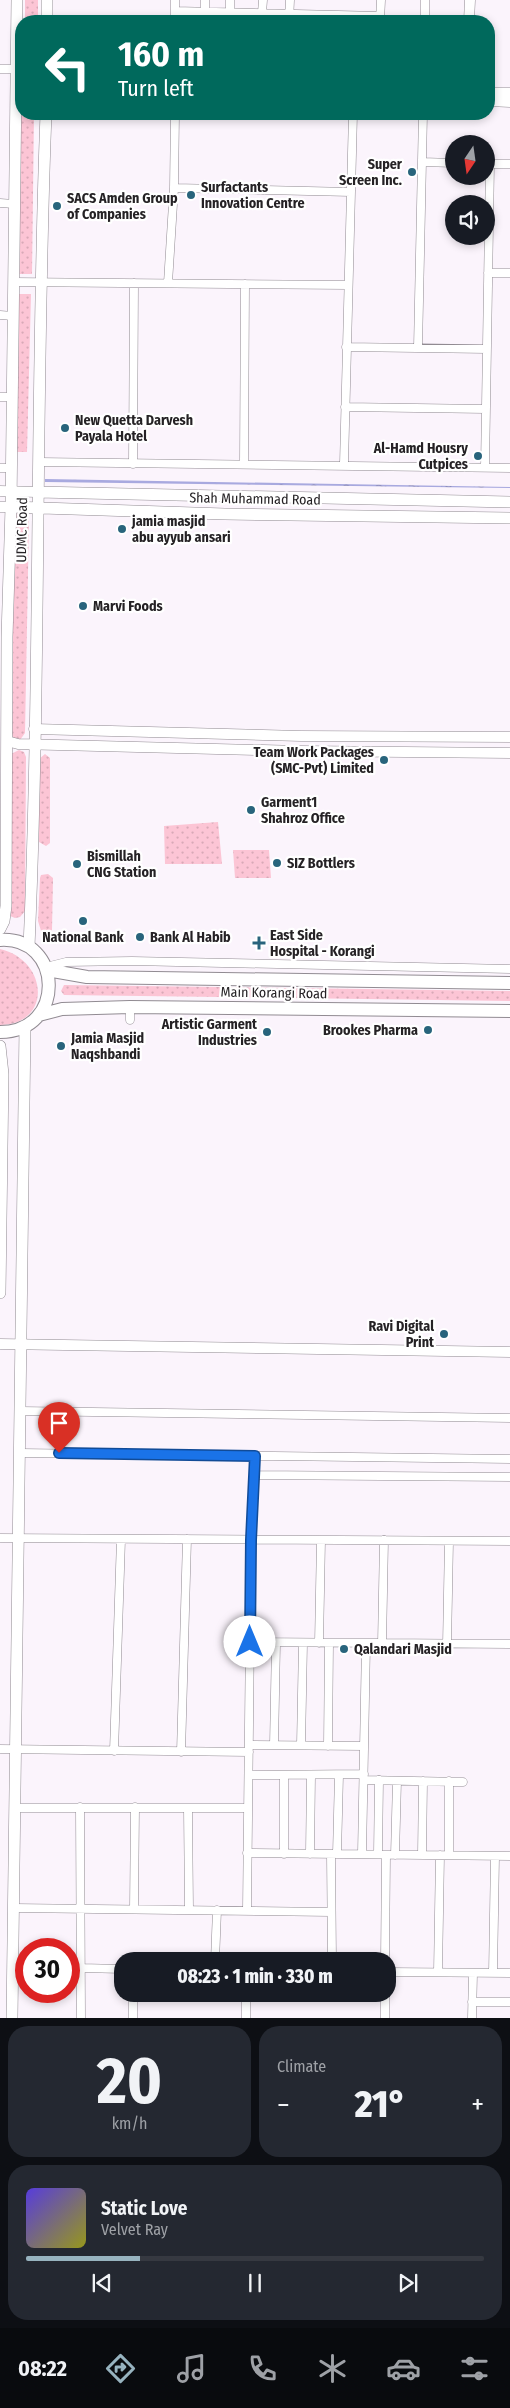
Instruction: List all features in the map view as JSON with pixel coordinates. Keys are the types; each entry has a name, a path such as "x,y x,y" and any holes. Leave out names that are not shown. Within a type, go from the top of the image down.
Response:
{"main road":[{"name":"UDMC Road","path":"17,0 17,15"},
{"path":"47,0 47,15"},
{"name":"UDMC Road","path":"0,929 4,921 6,906 3,741 5,491 12,397 14,204 18,120"},
{"name":"UDMC Road","path":"29,947 33,868 40,282 46,120"},
{"name":"Shah Muhammad Road","path":"37,492 510,502"},
{"name":"Shah Muhammad Road","path":"6,507 225,514 510,518"},
{"path":"0,940 16,942 29,947 39,957 46,969 50,986 47,1001 39,1015 18,1030 0,1032"},
{"name":"Main Korangi Road","path":"46,969 87,977 510,983"},
{"name":"Main Korangi Road","path":"39,1015 62,1009 130,1007 510,1010"},
{"path":"12,2018 26,1026"},
{"path":"0,1046 3,1074 0,1293"}],"street":[{"path":"175,0 175,12 230,13 238,15"},
{"path":"205,0 205,12"},
{"path":"230,0 230,13"},
{"path":"262,13 263,0"},
{"path":"289,15 290,0"},
{"path":"380,15 381,0"},
{"path":"425,0 425,15"},
{"path":"470,0 470,15"},
{"path":"254,15 262,13 273,15"},
{"path":"0,69 15,69"},
{"path":"495,93 510,93"},
{"path":"495,102 510,102"},
{"path":"168,283 174,188 175,120"},
{"path":"344,464 353,120"},
{"path":"418,348 423,120"},
{"path":"422,162 445,163"},
{"path":"495,164 510,164"},
{"path":"485,467 488,185"},
{"path":"174,188 352,192"},
{"path":"0,203 14,204"},
{"path":"488,273 510,273"},
{"path":"13,282 348,285"},
{"path":"133,464 134,283"},
{"path":"244,463 245,284"},
{"path":"0,315 13,316"},
{"path":"346,347 487,348"},
{"path":"0,397 12,397"},
{"path":"345,407 486,409"},
{"path":"39,462 344,464 510,468"},
{"name":"Shah Muhammad Road","path":"5,491 37,492"},
{"path":"52,492 47,500 53,508"},
{"path":"34,729 301,736 510,736"},
{"path":"300,751 301,736"},
{"path":"400,752 401,736"},
{"path":"3,741 34,744 300,751 510,753"},
{"path":"46,969 66,962 95,961 510,969"},
{"path":"224,980 225,965"},
{"path":"130,1007 130,1020"},
{"path":"0,1344 510,1352"},
{"path":"20,1411 510,1418"},
{"path":"20,1452 510,1459"},
{"path":"247,1911 251,1540 255,1456"},
{"path":"254,1476 510,1477"},
{"path":"0,1538 510,1541"},
{"path":"114,1751 121,1539"},
{"path":"181,1752 187,1539"},
{"path":"319,1643 321,1540"},
{"path":"382,1644 384,1540"},
{"path":"447,1645 449,1541"},
{"path":"250,1642 510,1644"},
{"path":"274,1745 276,1643"},
{"path":"301,1745 303,1643"},
{"path":"328,1746 329,1643"},
{"path":"362,1854 366,1644"},
{"path":"0,1749 181,1752 249,1749 274,1745 364,1746"},
{"path":"249,1775 339,1775 379,1780 463,1782"},
{"path":"284,1775 284,1854"},
{"path":"310,1854 311,1775"},
{"path":"332,1952 334,1854 339,1775"},
{"path":"379,1780 386,1855 386,1952"},
{"path":"386,1855 397,1781"},
{"path":"422,1855 423,1781"},
{"path":"449,1855 450,1781"},
{"path":"80,1807 81,2018"},
{"path":"15,1808 248,1808"},
{"path":"134,1909 135,1808"},
{"path":"188,1808 189,1910"},
{"path":"247,1853 510,1856"},
{"path":"438,1972 440,1855"},
{"path":"493,1973 495,1856"},
{"path":"14,1908 332,1912"},
{"path":"216,1952 217,1910"},
{"path":"81,1968 114,1969"},
{"path":"396,1972 510,1973"},
{"path":"472,2018 473,1973"},
{"path":"133,2002 133,2018"},
{"path":"246,2002 246,2018"},
{"path":"385,2002 385,2018"},
{"path":"472,2002 510,2002"}],"shaded area":[{"path":"25,0 38,0 38,15 25,15"},
{"path":"21,120 34,120 32,274 17,274"},
{"path":"18,294 31,294 27,452 14,452"},
{"path":"18,513 24,513 29,519 25,733 20,740 14,739 12,735 14,516"},
{"path":"19,750 24,752 26,757 25,911 20,917 15,918 10,916 11,754"},
{"path":"45,754 50,758 50,843 46,846 39,842 39,759"},
{"path":"218,822 222,864 165,864 164,826"},
{"path":"233,850 269,850 271,878 235,878"},
{"path":"48,874 53,878 52,930 49,936 42,934 38,921 40,878 41,875"},
{"path":"0,949 16,955 28,965 35,978 38,991 36,1003 29,1014 17,1022 0,1025"},
{"path":"64,985 510,991 510,1001 64,995 61,991"}],"water":[{"path":"45,479 510,487 510,488 45,482"}],"place":[{"name":"Super Screen Inc.","path":"412,172"},
{"name":"Surfactants Innovation Centre","path":"191,195"},
{"name":"SACS Amden Group of Companies","path":"57,206"},
{"name":"New Quetta Darvesh Payala Hotel","path":"65,428"},
{"name":"Al-Hamd Housry Cutpices","path":"478,456"},
{"name":"jamia masjid abu ayyub ansari","path":"122,529"},
{"name":"Marvi Foods","path":"83,606"},
{"name":"Team Work Packages (SMC-Pvt) Limited","path":"384,760"},
{"name":"Garment1 Shahroz Office","path":"251,810"},
{"name":"SIZ Bottlers","path":"277,863"},
{"name":"Bismillah CNG Station","path":"77,864"},
{"name":"National Bank","path":"83,921"},
{"name":"Bank Al Habib","path":"140,937"},
{"name":"East Side Hospital - Korangi","path":"259,943"},
{"name":"Brookes Pharma","path":"428,1030"},
{"name":"Artistic Garment Industries","path":"267,1032"},
{"name":"Jamia Masjid Naqshbandi","path":"61,1046"},
{"name":"Ravi Digital Print","path":"444,1334"},
{"name":"Qalandari Masjid","path":"344,1649"}],"route":[{"path":"59,1453 255,1456 251,1540 250,1642"}]}
